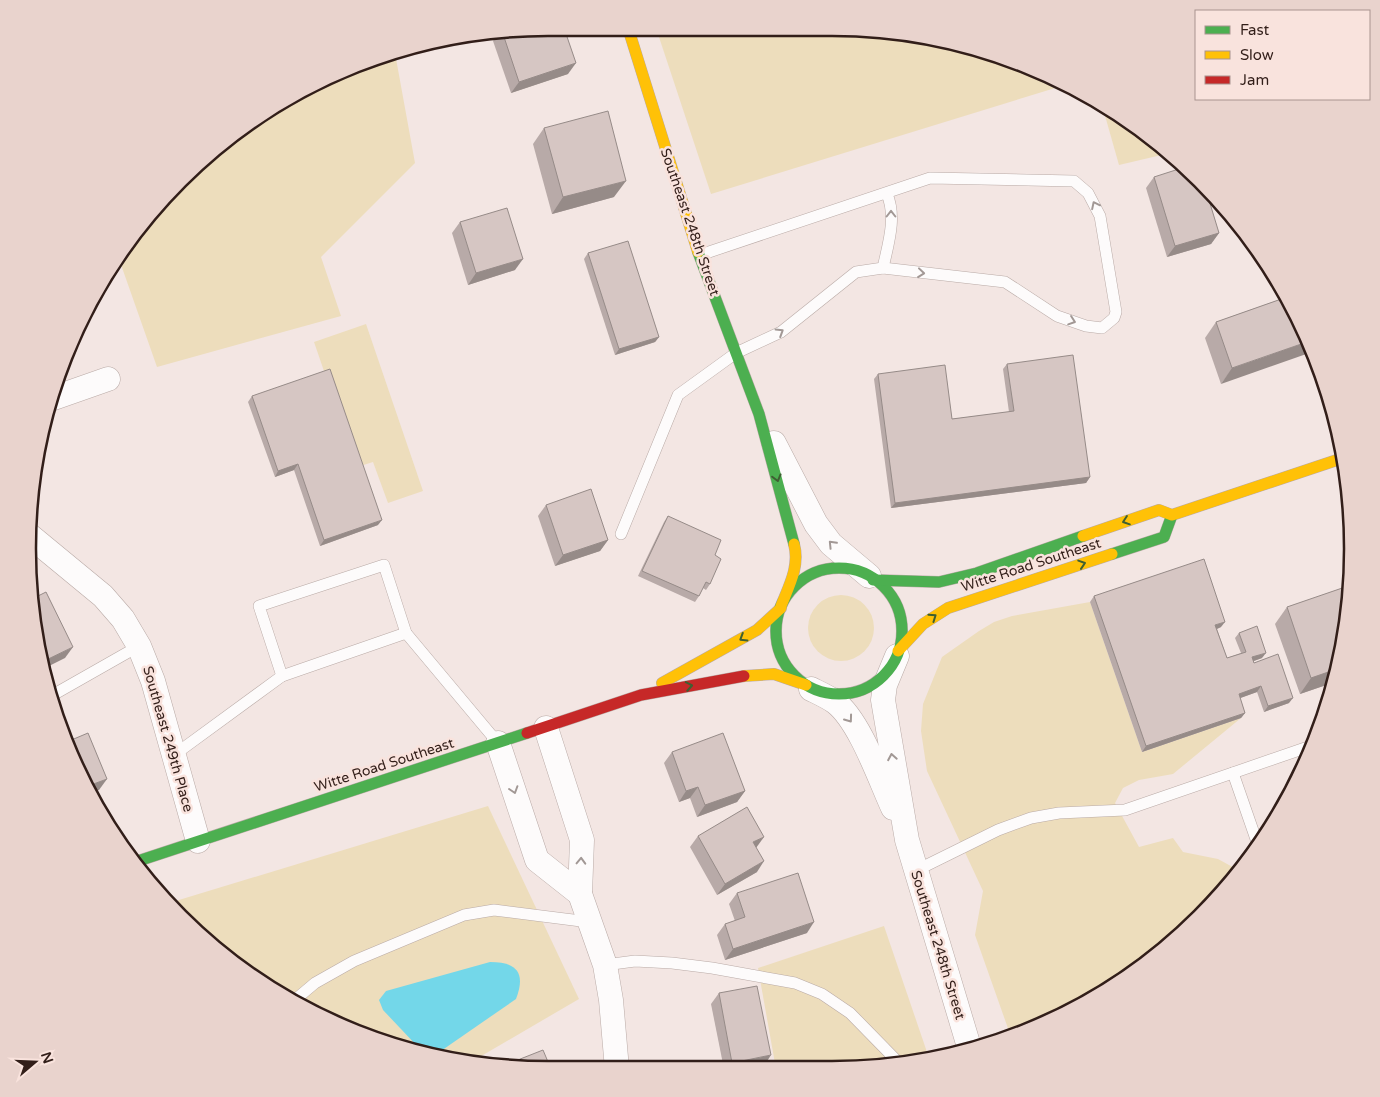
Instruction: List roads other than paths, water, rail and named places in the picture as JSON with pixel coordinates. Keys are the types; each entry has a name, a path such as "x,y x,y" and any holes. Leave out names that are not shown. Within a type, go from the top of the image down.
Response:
{"street":[{"name":"Southeast 248th Street","path":"631,36 700,256 759,414 797,555 794,572 781,607"},
{"path":"60,396 108,379"},
{"name":"Southeast 248th Street","path":"759,414 816,524 831,544 871,578"},
{"name":"Witte Road Southeast","path":"871,578 939,582 977,573 1159,510 1172,515 1336,460"},
{"name":"Witte Road Southeast","path":"897,654 923,624 948,608 1164,537 1172,515"},
{"name":"Southeast 249th Place","path":"36,542 103,596 123,619 139,646 154,681 198,841"},
{"path":"840,569 871,578 891,597 898,611 901,626 897,654 886,673 870,686 851,693 831,694 808,687 796,677 784,662 777,644 776,624 781,607 799,582 825,570 840,569"},
{"name":"Witte Road Southeast","path":"641,695 757,630 781,607"},
{"name":"Southeast 248th Street","path":"897,654 885,686 883,700 907,840 968,1042"},
{"name":"Witte Road Southeast","path":"142,860 546,728 641,695 744,676 774,674 808,687"},
{"name":"Southeast 248th Street","path":"808,687 836,703 859,734 907,840"},
{"path":"546,728 582,840 580,894 604,965 611,1000 616,1061"},
{"path":"498,743 537,860 580,894"}],"lane":[{"path":"621,534 678,395 736,353 781,332 856,272 883,268 1006,282 1057,316 1086,326 1102,328 1114,318 1116,312 1100,216 1088,192 1074,180 930,178 700,256"},
{"path":"883,268 891,226 892,207 887,194"},
{"path":"282,676 259,606 384,565 406,633 498,743"},
{"path":"174,755 282,676 406,633"},
{"path":"57,692 139,646"},
{"path":"915,871 998,830 1032,818 1059,813 1125,810 1303,749"},
{"path":"1233,773 1255,836"},
{"path":"300,996 315,983 354,961 464,915 494,910 589,922"},
{"path":"604,965 636,961 672,963 795,983 822,994 850,1013 894,1057"}],"water":[{"path":"490,962 507,964 513,967 517,971 520,982 516,999 443,1050 414,1042 383,1010 379,1000 386,991"}]}
